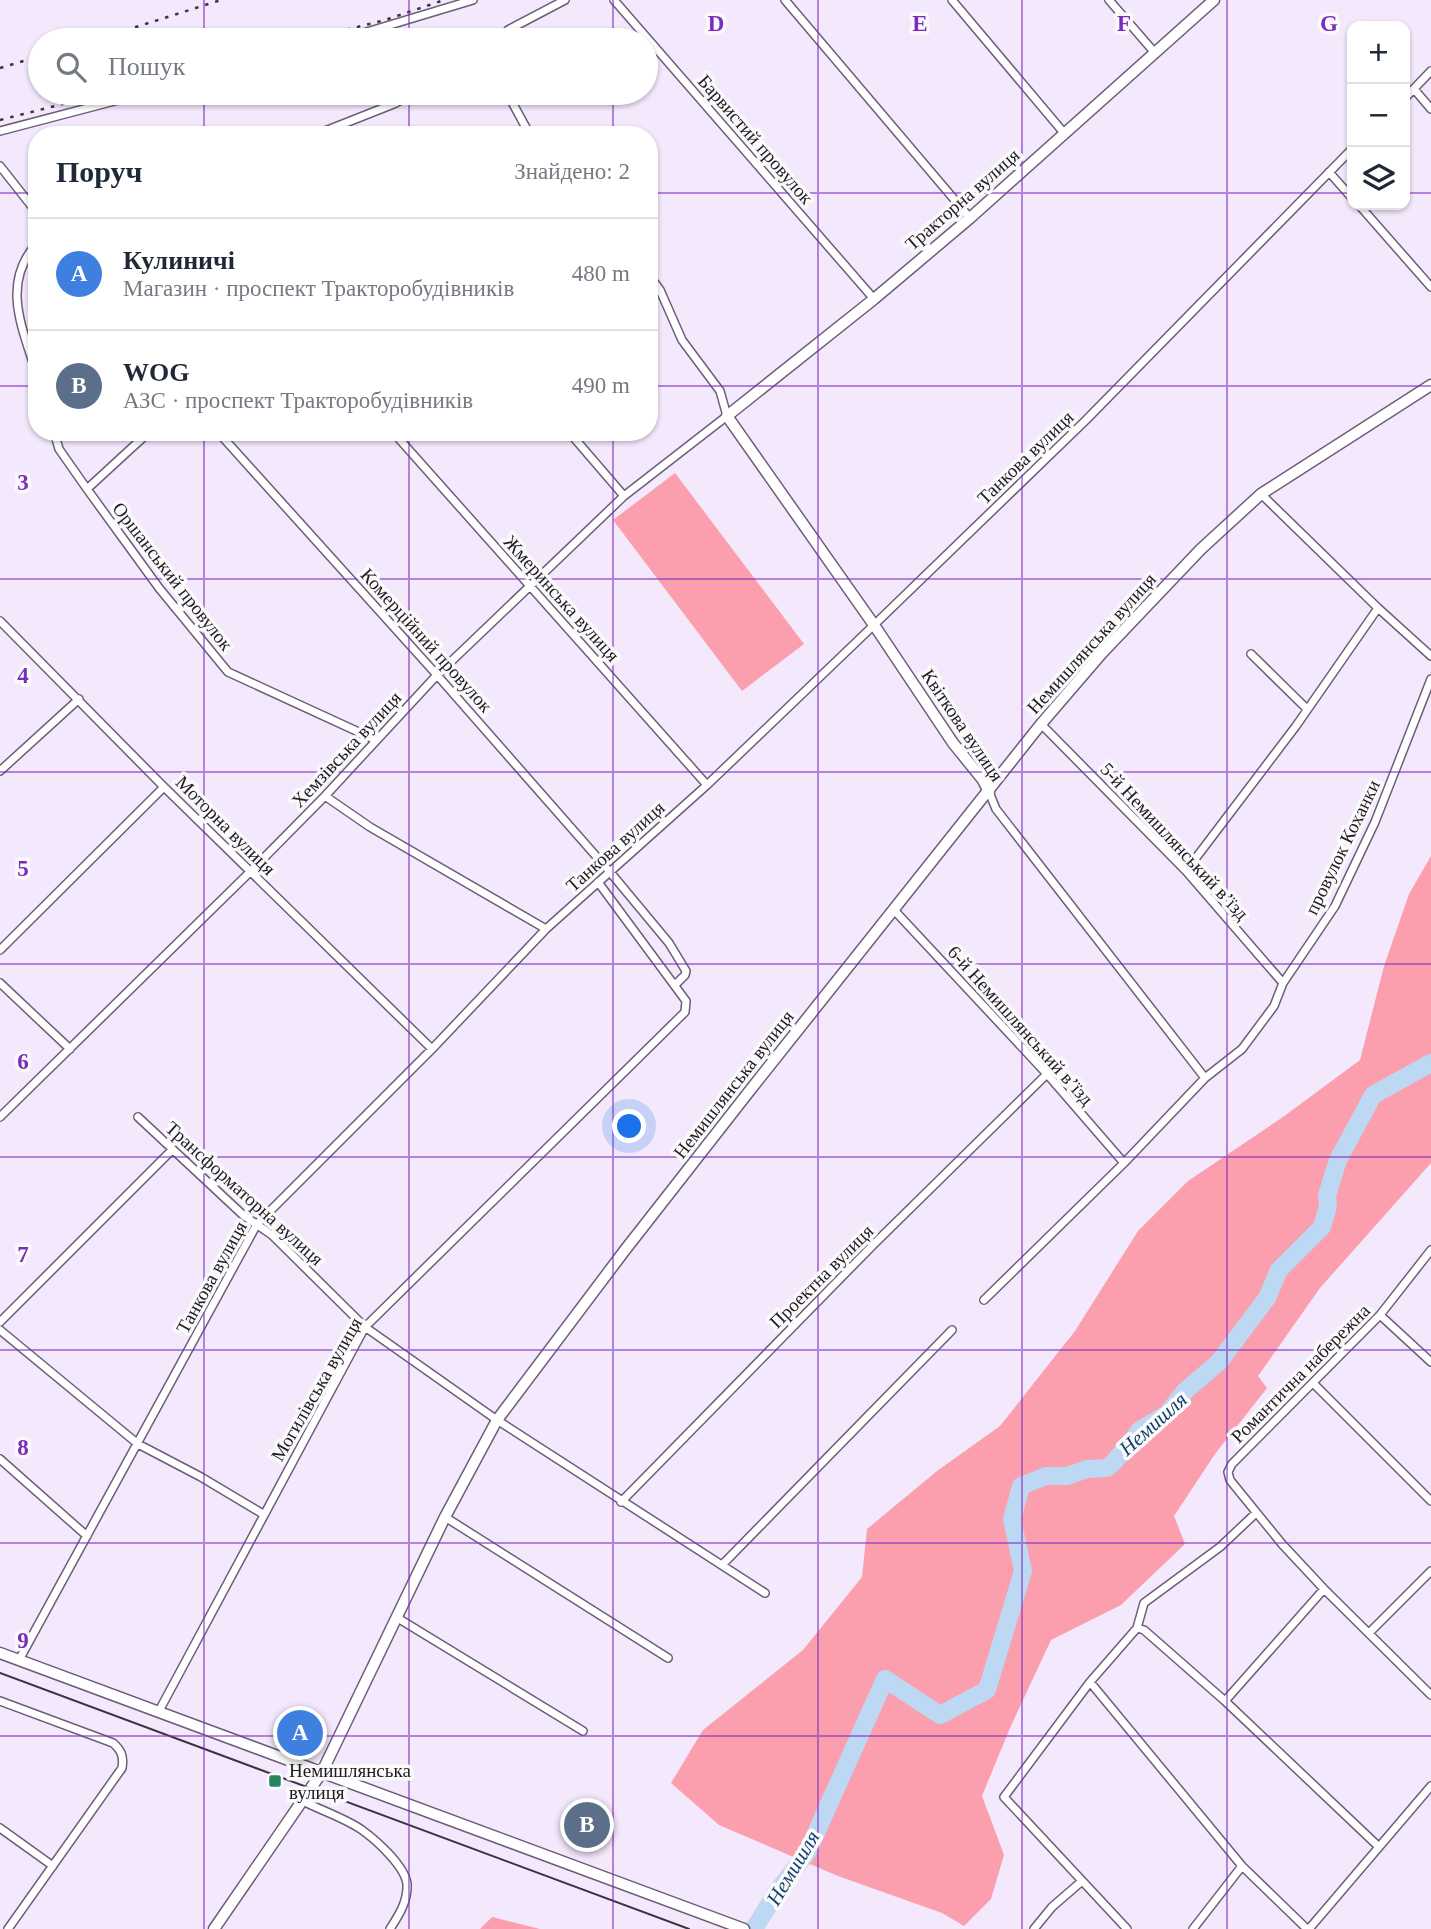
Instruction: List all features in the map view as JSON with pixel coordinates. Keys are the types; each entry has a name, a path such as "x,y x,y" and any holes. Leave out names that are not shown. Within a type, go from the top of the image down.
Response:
{"street":[{"path":"380,28 473,0"},
{"path":"512,28 565,0"},
{"name":"Барвистий провулок","path":"614,0 638,28"},
{"path":"785,0 970,218"},
{"path":"952,0 1064,133"},
{"path":"1110,0 1156,53"},
{"name":"Тракторна вулиця","path":"727,416 874,299 970,218 1213,0"},
{"name":"Барвистий провулок","path":"658,51 874,299"},
{"path":"1410,93 1431,71"},
{"path":"1414,89 1431,109"},
{"path":"0,131 99,105"},
{"path":"337,126 391,105"},
{"path":"514,105 525,126"},
{"name":"Танкова вулиця","path":"19,1660 257,1224 432,1049 546,929 707,786 1086,420 1347,154"},
{"path":"0,166 28,202"},
{"path":"1329,172 1347,192"},
{"path":"1363,210 1431,287"},
{"path":"28,256 19,269 16,288 18,313 28,346"},
{"path":"658,287 682,340 720,391 727,416"},
{"name":"Немишлянська вулиця","path":"214,1929 322,1772 445,1517 497,1420 625,1250 1041,724 1102,653 1201,549 1261,494 1431,385"},
{"name":"Квіткова вулиця","path":"727,416 954,743 983,780 996,809 1205,1078"},
{"name":"Хемзівська вулиця","path":"0,1117 250,872 437,675 624,496 727,416"},
{"name":"Оршанський провулок","path":"57,441 59,449 159,588 228,672 376,740"},
{"path":"87,489 139,441"},
{"name":"Комерційний провулок","path":"226,441 437,675 648,916 686,971 675,985"},
{"name":"Жмеринська вулиця","path":"401,441 707,786"},
{"path":"577,441 624,496"},
{"path":"1261,494 1431,656"},
{"path":"1186,872 1378,608"},
{"name":"Моторна вулиця","path":"0,621 164,787 432,1049"},
{"path":"1251,653 1307,709"},
{"name":"провулок Коханки","path":"984,1300 1124,1163 1205,1078 1242,1049 1275,1006 1283,983 1335,906 1375,822 1431,679"},
{"path":"0,771 79,699"},
{"name":"5-й Немишлянський в’їзд","path":"1041,724 1186,872 1283,983"},
{"path":"0,950 164,787"},
{"path":"325,796 370,827 546,929"},
{"path":"598,882 675,985"},
{"name":"6-й Немишлянський в’їзд","path":"894,910 1047,1074 1124,1163"},
{"path":"0,983 70,1049"},
{"name":"Могилівська вулиця","path":"159,1711 365,1327 685,1012 686,1002 675,985"},
{"name":"Проектна вулиця","path":"621,1502 863,1255 1047,1074"},
{"name":"Трансформаторна вулиця","path":"138,1116 243,1215 272,1235 365,1327 497,1420 765,1593"},
{"path":"0,1322 172,1150"},
{"name":"Романтична набережна","path":"1256,1513 1230,1480 1228,1472 1232,1464 1380,1315 1431,1250"},
{"path":"1380,1315 1431,1362"},
{"path":"0,1330 138,1444 263,1514"},
{"path":"722,1565 952,1331"},
{"path":"1313,1383 1431,1501"},
{"path":"0,1460 87,1536"},
{"path":"1126,1929 1004,1797 1090,1682 1138,1628 1144,1603 1220,1547 1256,1513 1324,1590 1431,1695"},
{"path":"445,1517 668,1658"},
{"path":"1369,1633 1431,1571"},
{"path":"1225,1702 1324,1590"},
{"path":"396,1617 583,1731"},
{"path":"1138,1628 1144,1630 1225,1702 1378,1846"},
{"path":"0,1654 744,1929"},
{"path":"1090,1682 1242,1866 1308,1929 1431,1786"},
{"path":"0,1701 113,1743 122,1754 122,1768 8,1929"},
{"path":"303,1801 362,1830 396,1862 407,1883 401,1912 390,1929"},
{"path":"0,1828 53,1866"},
{"path":"1193,1929 1242,1866"},
{"path":"1034,1929 1052,1907 1082,1881"}],"shaded area":[{"path":"675,473 804,644 742,691 613,520"},
{"path":"1431,856 1431,1163 1320,1288 1258,1376 1267,1388 1215,1454 1174,1516 1185,1544 1121,1605 1051,1640 982,1796 1004,1855 991,1899 964,1926 942,1913 838,1876 719,1825 671,1783 703,1730 803,1650 862,1577 867,1529 937,1471 1000,1426 1075,1331 1138,1231 1188,1181 1283,1117 1360,1060 1384,966 1409,894"},
{"path":"492,1917 540,1929 480,1929"}],"waterway":[{"name":"Немишля","path":"754,1929 778,1890 807,1853 885,1679 940,1715 987,1690 1023,1571 1012,1519 1021,1486 1046,1476 1067,1476 1087,1469 1107,1468 1140,1430 1167,1414 1185,1391 1219,1362 1267,1298 1279,1270 1322,1227 1328,1206 1327,1195 1338,1160 1373,1095 1431,1063"}],"tram line":[{"path":"0,1673 689,1929"}],"railway":[{"path":"133,28 221,0"},
{"path":"353,28 444,0"},
{"path":"0,68 28,60"},
{"path":"0,120 59,105"}],"place":[{"name":"Кулиничі","path":"300,1733"},
{"name":"Немишлянська вулиця","path":"275,1781"},
{"name":"WOG","path":"587,1825"}]}
